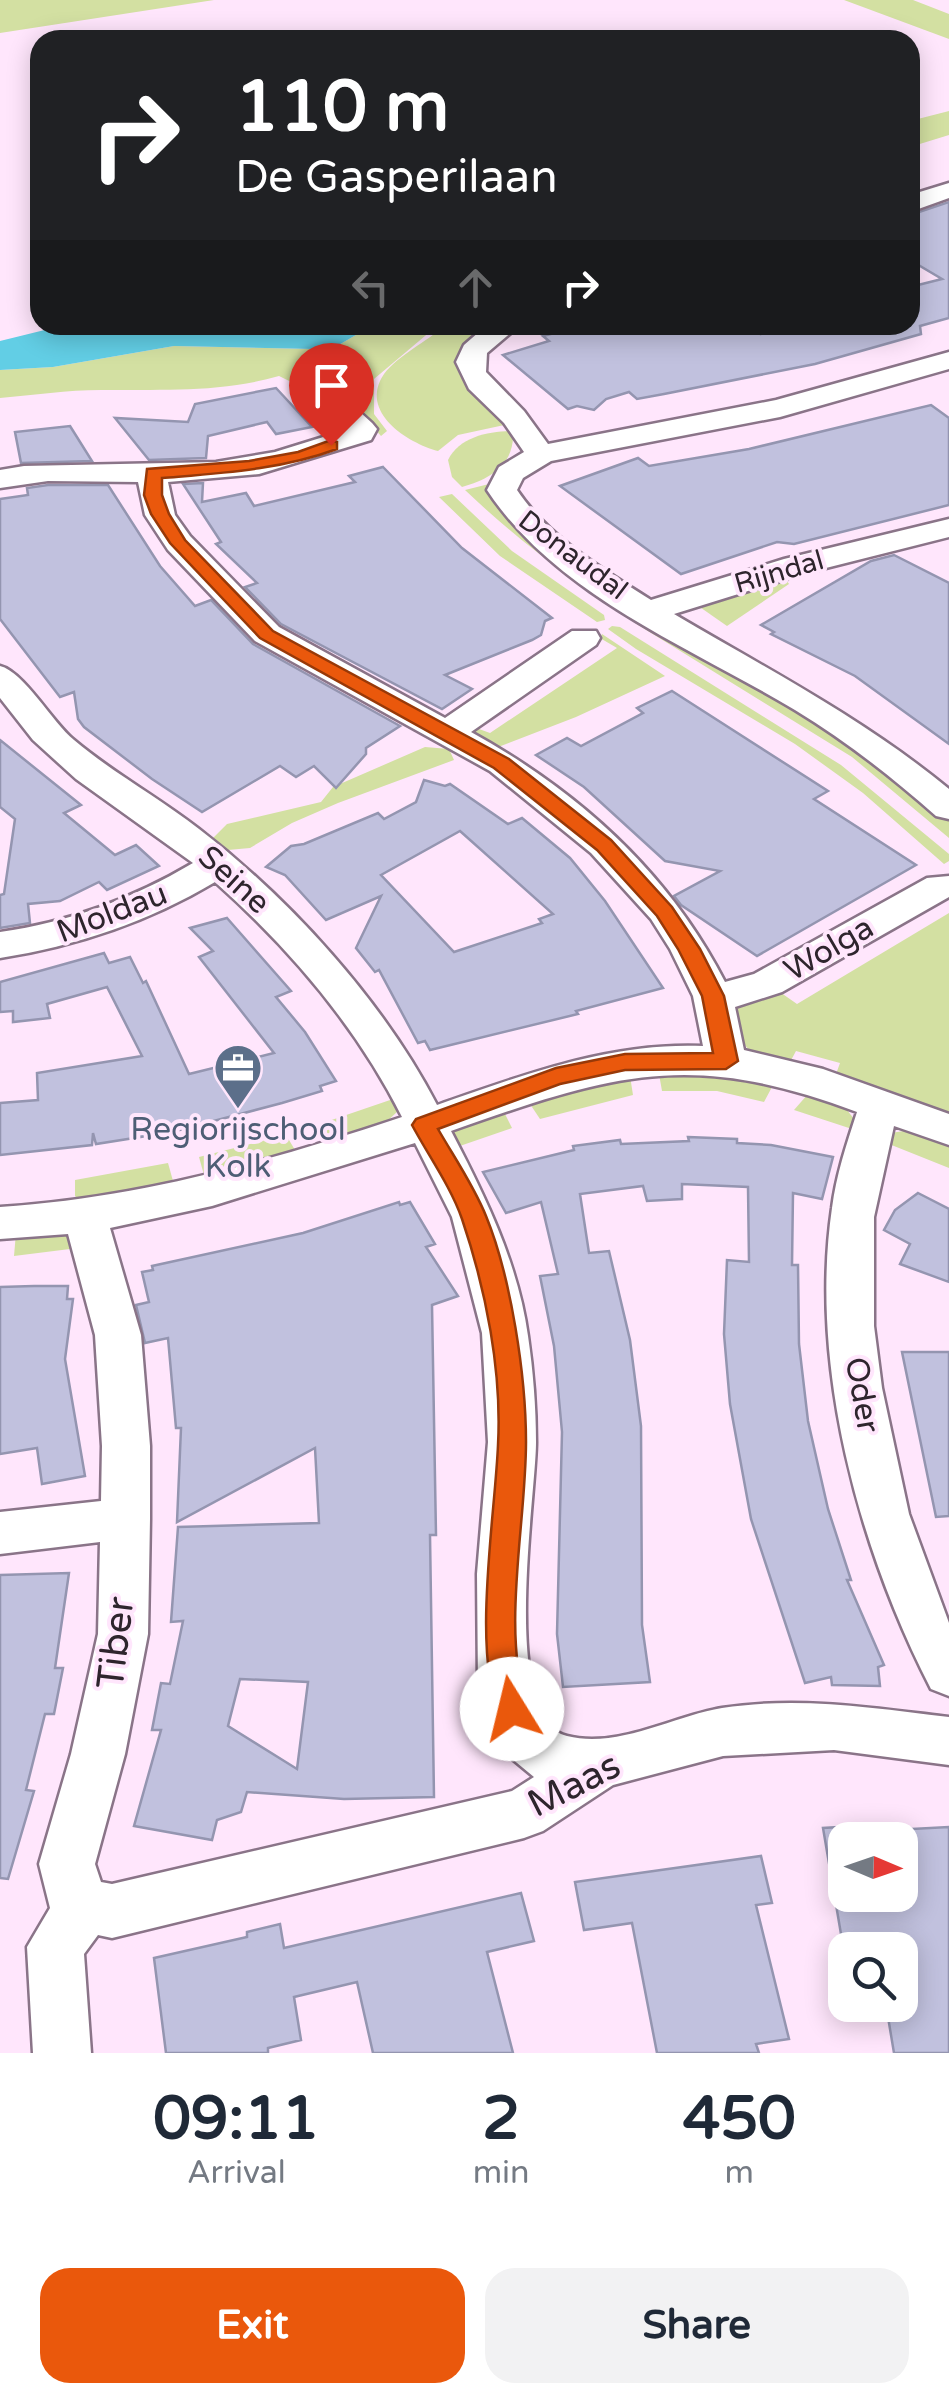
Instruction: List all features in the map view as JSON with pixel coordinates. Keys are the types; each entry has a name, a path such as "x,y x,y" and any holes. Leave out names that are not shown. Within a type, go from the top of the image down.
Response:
{"street":[{"path":"920,200 949,190"},
{"path":"492,335 478,345 470,370 474,380 512,415 528,442 542,454"},
{"name":"Donaudal","path":"949,360 780,408 542,454 523,463 504,480 502,490 524,524 650,612 871,744 949,808"},
{"path":"0,479 91,470 153,473 249,466 302,456 361,434 362,429 320,391"},
{"path":"153,473 153,495 160,514 179,543 267,634 502,764 604,845 665,912 713,996 726,1061"},
{"name":"Rijndal","path":"650,612 794,566 949,528"},
{"path":"909,537 949,559"},
{"path":"444,735 584,638"},
{"name":"Seine","path":"0,676 45,732 218,864 277,918 324,969 408,1088 474,1217 504,1333 512,1442 502,1574 504,1686 519,1732 524,1813"},
{"name":"Moldau","path":"0,945 74,932 123,916 170,894 218,864"},
{"name":"Wolga","path":"713,996 746,993 768,983 940,886"},
{"path":"0,1223 85,1216 260,1179 556,1076 625,1062 726,1061 949,1130"},
{"name":"Oder","path":"880,1106 860,1166 851,1218 854,1363 884,1510 908,1583 949,1672"},
{"name":"Tiber","path":"85,1216 122,1364 126,1518 123,1634 98,1754 67,1864 71,1891 86,1906"},
{"path":"0,1533 126,1518"},
{"name":"Maas","path":"86,1906 112,1911 524,1813 600,1764 667,1744 757,1728 834,1726 949,1741"},
{"path":"519,1732 552,1759 600,1764"},
{"path":"62,2053 56,1947 86,1906"}],"green space":[{"path":"0,0 214,0 0,33"},
{"path":"844,0 913,0 949,14 949,39"},
{"path":"949,111 949,135 920,144 920,118"},
{"path":"356,335 426,335 374,379 374,414 387,431 381,436 365,418 279,376 213,388 76,391 0,398 0,370 53,367 174,346 337,346"},
{"path":"476,335 462,352 460,365 464,377 509,424 458,435 438,451 413,441 390,424 377,401 384,374 430,337"},
{"path":"513,431 510,453 499,469 462,487 452,477 448,460 459,446 485,434"},
{"path":"489,484 494,500 526,535 631,611 622,615 581,586 465,490"},
{"path":"452,494 512,551 604,615 605,620 597,622 500,556 439,497"},
{"path":"785,578 789,584 727,626 694,603"},
{"path":"644,619 834,732 949,817 949,838 852,757 635,623"},
{"path":"620,627 841,765 949,854 949,861 944,864 863,793 795,744 636,649 608,629"},
{"path":"602,634 665,676 493,749 473,737 468,725 490,733 617,648 600,638"},
{"path":"425,747 449,749 454,760 338,803 292,823 250,848 228,850 213,838 227,824 321,802 333,787"},
{"path":"949,913 949,1117 835,1077 840,1063 796,1051 789,1064 753,1053 743,1042 732,1006 777,990 797,1004"},
{"path":"697,1070 772,1087 764,1102 717,1091 662,1091 659,1074"},
{"path":"630,1076 633,1095 540,1119 530,1104 531,1099"},
{"path":"808,1094 844,1106 854,1119 852,1129 794,1110"},
{"path":"396,1098 398,1111 383,1125 324,1143 314,1126"},
{"path":"503,1110 512,1128 454,1148 453,1131 459,1124"},
{"path":"910,1130 949,1145 949,1168 884,1142 891,1133"},
{"path":"286,1135 295,1150 293,1154 204,1175 199,1157"},
{"path":"168,1163 171,1184 79,1200 75,1196 75,1180"},
{"path":"16,1233 69,1234 78,1248 14,1256"}],"water":[{"path":"30,334 356,335 337,346 314,349 174,346 53,367 0,370 0,341"}],"building":[{"path":"949,202 949,318 920,326 920,284 942,279 920,266 920,212"},
{"path":"917,335 815,364 664,394 637,399 629,392 606,399 594,410 577,406 568,409 503,355 549,341 543,336"},
{"path":"276,388 312,427 276,434 267,422 208,436 206,458 149,460 115,418 188,422 195,404"},
{"path":"931,405 949,418 949,505 794,544 777,542 681,574 560,486 638,458 649,466 749,449"},
{"path":"70,426 92,461 21,463 15,432"},
{"path":"383,467 462,548 552,618 545,621 541,635 532,640 445,675 472,689 442,709 281,624 245,587 257,583 216,544 221,542 183,484 203,483 202,502 246,493 254,506 355,482 349,476"},
{"path":"108,485 160,566 195,606 211,600 253,644 400,726 366,748 366,754 336,788 314,766 296,777 280,766 202,812 152,779 84,727 78,719 74,692 60,697 0,619 0,499 28,495 27,488"},
{"path":"894,555 949,583 949,744 855,676 771,634 774,632 761,625 871,561"},
{"path":"672,691 828,791 814,799 916,865 757,956 681,905 674,896 720,871 665,861 584,787 536,755 567,738 581,746 643,713 637,708"},
{"path":"0,740 81,805 64,813 115,855 136,845 159,866 107,890 99,882 60,901 28,904 30,923 0,928 0,895 4,894 15,819 0,807"},
{"path":"424,780 450,784 508,824 522,818 570,858 605,901 663,988 576,1011 578,1014 430,1050 425,1041 418,1043 379,970 375,972 356,948 381,896 326,920 285,875 266,867 291,846 378,813 384,819 416,802","holes":["460,831 553,914 539,919 542,923 454,952 381,875"]},
{"path":"227,918 291,991 276,997 305,1032 336,1081 320,1086 322,1091 172,1132 96,1144 93,1133 92,1145 0,1155 0,1103 38,1100 37,1073 142,1056 107,987 47,1004 50,1018 13,1022 13,1011 0,1012 0,982 104,953 109,963 130,957 143,983 146,981 189,1074 274,1053 199,957 213,951 190,928"},
{"path":"688,1137 737,1139 737,1143 833,1157 822,1199 793,1193 792,1265 798,1265 799,1344 808,1421 828,1509 851,1580 847,1580 884,1665 878,1667 880,1686 832,1685 831,1677 805,1683 751,1519 730,1404 724,1334 727,1260 749,1262 748,1187 682,1184 682,1199 647,1201 643,1186 580,1194 589,1253 609,1251 630,1340 641,1426 642,1625 650,1682 563,1687 557,1634 562,1432 554,1346 540,1276 558,1274 541,1202 506,1213 483,1172 574,1150 573,1146 620,1140 621,1144 689,1141"},
{"path":"918,1193 949,1209 949,1282 900,1264 910,1244 884,1230 895,1210"},
{"path":"399,1202 410,1202 435,1244 426,1247 458,1296 432,1305 436,1535 430,1535 434,1797 344,1799 247,1792 241,1812 217,1820 212,1840 134,1826 161,1730 152,1730 161,1683 170,1684 183,1621 171,1622 178,1527 319,1523 315,1448 177,1522 181,1428 176,1428 168,1338 145,1343 136,1305 149,1302 142,1272 153,1270 152,1266 303,1233","holes":["240,1679 308,1682 297,1769 228,1726"]},
{"path":"68,1286 67,1299 73,1299 65,1359 85,1476 42,1484 37,1448 0,1454 0,1287"},
{"path":"902,1352 949,1352 949,1516 936,1517"},
{"path":"69,1573 55,1668 63,1668 54,1714 45,1714 26,1790 34,1791 8,1879 0,1878 0,1575"},
{"path":"949,1827 949,2053 894,2053 889,2022 918,2022 918,1932 841,1932 837,1912 918,1912 918,1829"},
{"path":"823,1828 828,1828 828,1857"},
{"path":"761,1856 772,1903 756,1905 789,2039 756,2044 759,2053 657,2053 632,1923 584,1930 575,1882"},
{"path":"521,1893 534,1941 487,1952 513,2053 373,2053 357,1982 294,1997 301,2040 268,2048 268,2053 166,2053 154,1958 247,1937 247,1932 280,1924 284,1948"}],"place":[{"name":"Regiorijschool Kolk","path":"238,1110"}],"route":[{"path":"331,445 302,456 249,466 153,473 153,495 179,543 267,634 502,764 604,845 665,912 689,949 713,996 726,1061 625,1062 556,1076 424,1125 474,1217 504,1333 512,1442 502,1574 504,1686 512,1709"}]}
